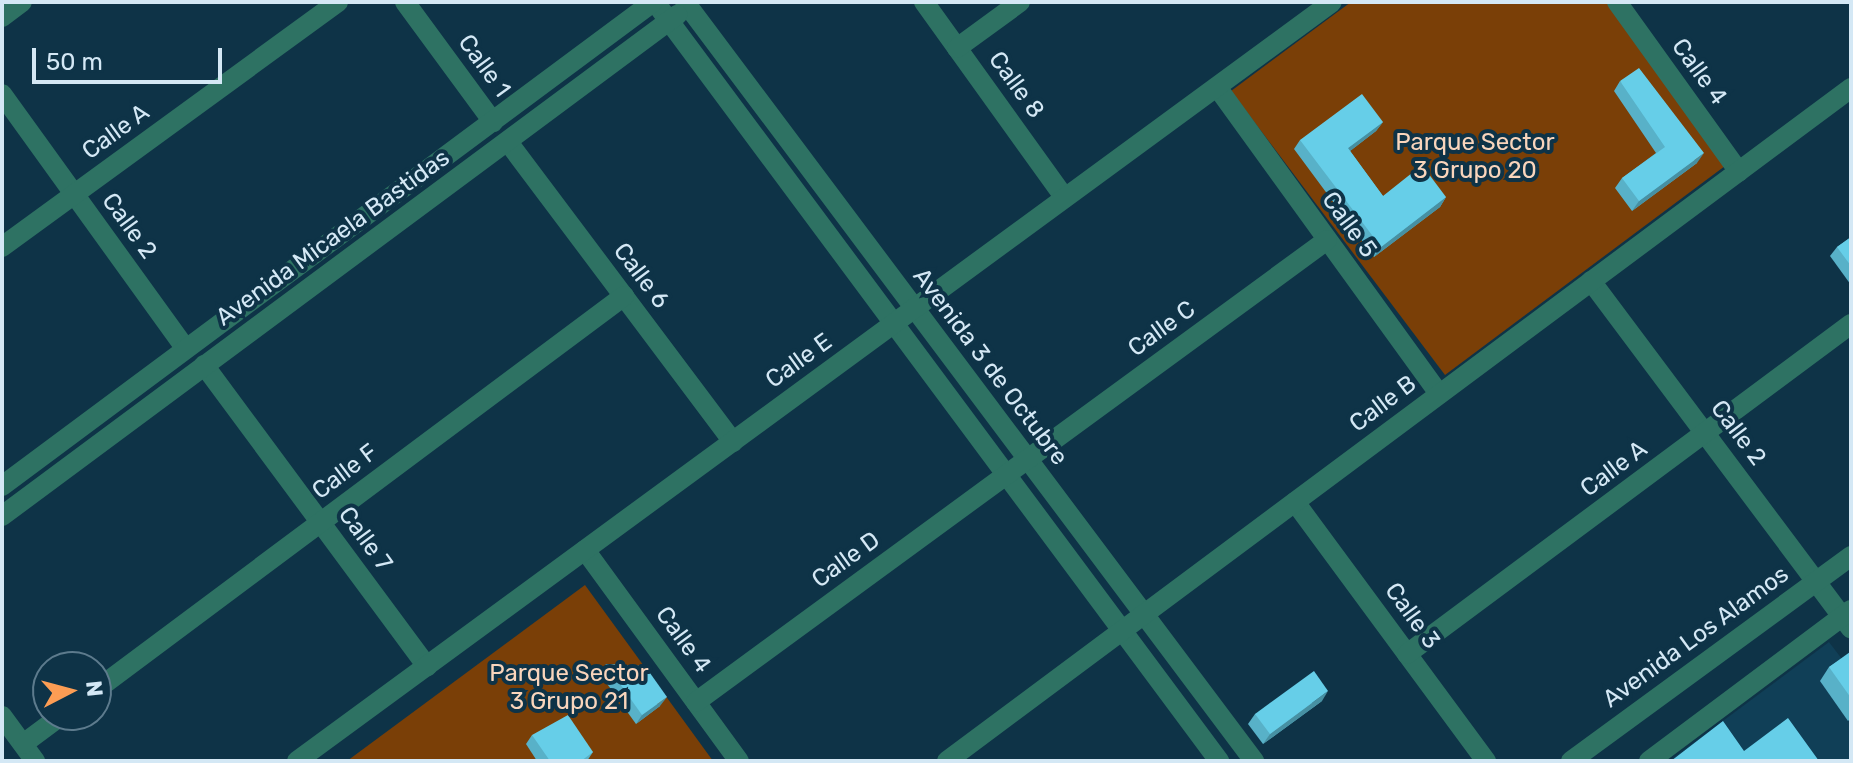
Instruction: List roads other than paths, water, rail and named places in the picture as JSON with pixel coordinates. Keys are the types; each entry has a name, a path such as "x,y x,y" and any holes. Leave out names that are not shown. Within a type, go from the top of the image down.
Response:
{"street":[{"path":"2,17 22,2"},
{"name":"Calle A","path":"2,247 338,2"},
{"name":"Calle 1","path":"405,2 493,122"},
{"name":"Avenida Micaela Bastidas","path":"2,486 654,2"},
{"name":"Avenida 3 de Octubre","path":"654,2 1219,761"},
{"name":"Calle 8","path":"924,2 1065,198"},
{"path":"957,48 1020,2"},
{"name":"Calle E","path":"297,761 1332,2"},
{"name":"Avenida Micaela Bastidas","path":"2,516 508,142 690,3"},
{"name":"Avenida 3 de Octubre","path":"690,3 1027,460 1254,761"},
{"name":"Calle 4","path":"1626,5 1739,172"},
{"name":"Calle 5","path":"1217,87 1439,394"},
{"name":"Calle B","path":"947,761 970,754 1123,630 1851,88"},
{"name":"Calle 2","path":"2,94 186,349"},
{"name":"Calle 6","path":"508,142 733,442"},
{"name":"Calle C","path":"1027,460 1327,240"},
{"name":"Calle 2","path":"1591,281 1816,582 1848,619"},
{"name":"Calle F","path":"112,678 624,296"},
{"name":"Calle A","path":"1407,654 1851,324"},
{"name":"Calle 7","path":"204,365 427,666"},
{"name":"Calle D","path":"696,702 1027,460"},
{"name":"Calle 3","path":"1295,502 1486,761"},
{"name":"Calle 4","path":"585,550 739,761"},
{"name":"Avenida Los Alamos","path":"1571,761 1851,556"},
{"path":"1649,761 1848,619"},
{"path":"2,716 29,753 48,731"}],"park label":[{"name":"Parque Sector 3 Grupo 20","path":"1475,157"},
{"name":"Parque Sector 3 Grupo 21","path":"569,688"}]}
